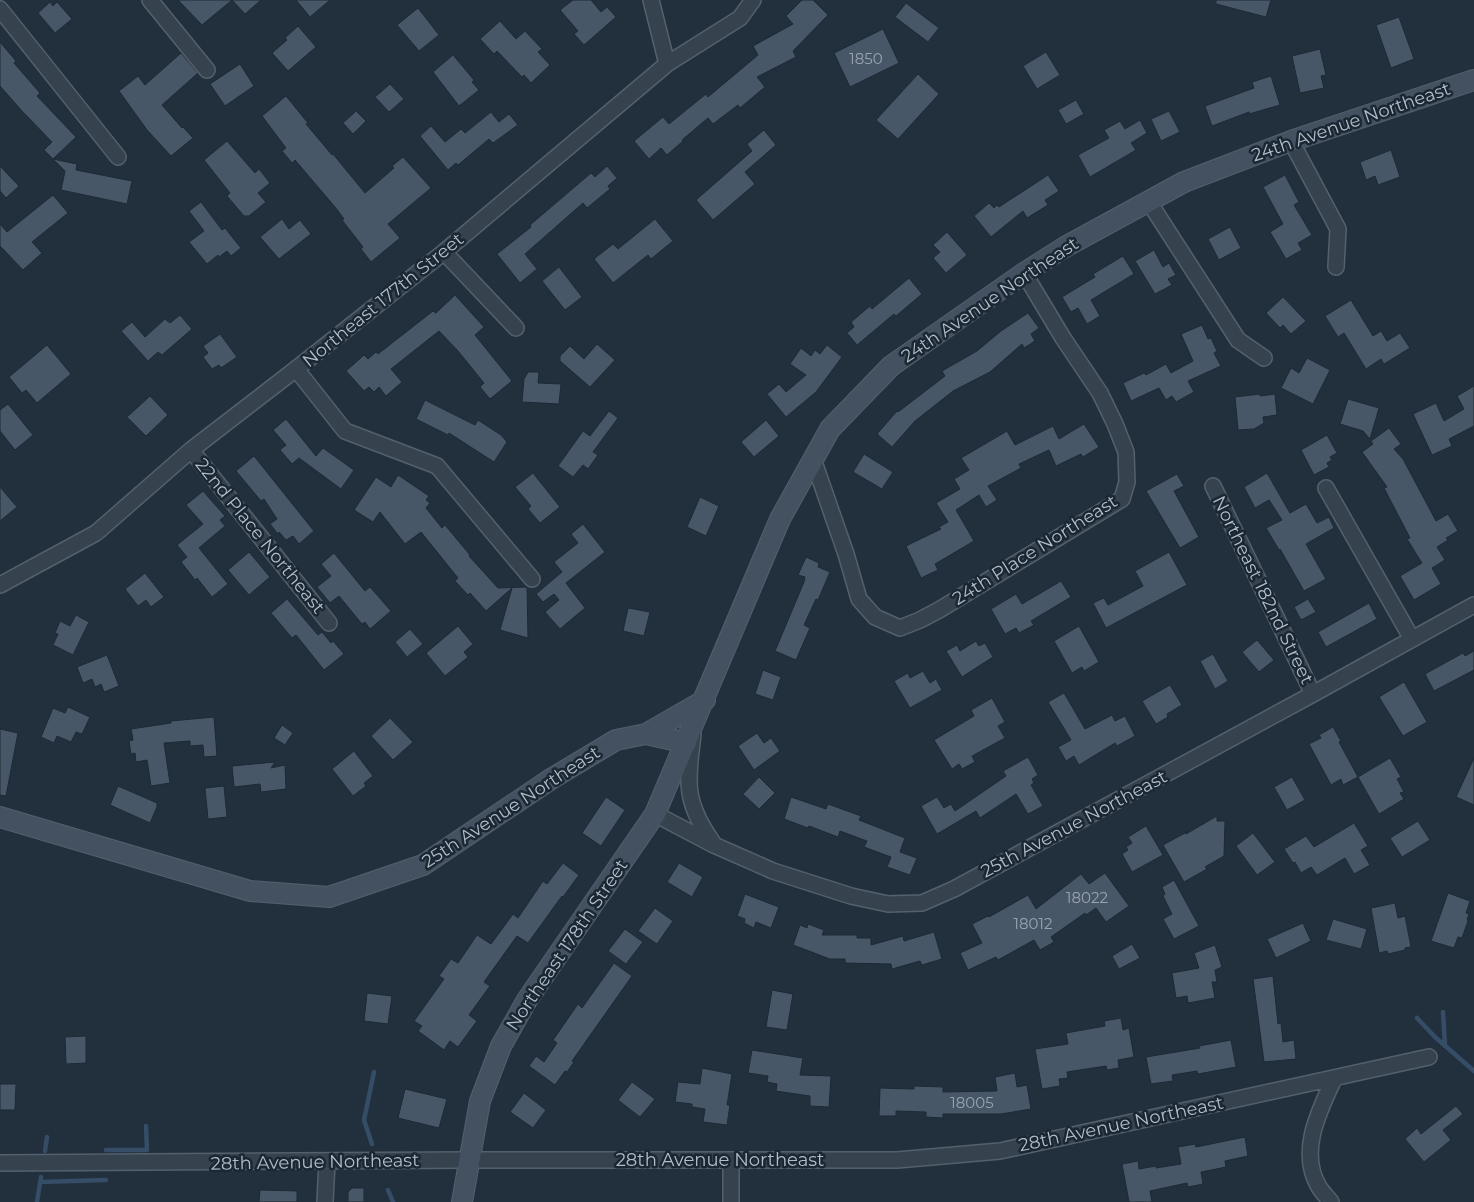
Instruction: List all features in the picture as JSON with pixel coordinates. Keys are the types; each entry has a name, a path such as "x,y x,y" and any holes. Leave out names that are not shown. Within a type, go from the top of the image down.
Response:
{"main road":[{"name":"24th Avenue Northeast","path":"705,700 780,519 813,459 830,429 891,366 1024,273 1065,247 1184,182 1291,140 1474,80"},
{"name":"Northeast 178th Street","path":"462,1202 480,1100 501,1046 527,1000 655,814 705,700"},
{"name":"25th Avenue Northeast","path":"0,817 250,891 329,897 423,866 551,779 616,740 646,734 705,700"},
{"name":"25th Avenue Northeast","path":"646,734 686,742"}],"street":[{"path":"150,0 207,70"},
{"path":"651,0 666,64"},
{"name":"Northeast 177th Street","path":"0,585 96,533 191,450 444,252 666,64 740,18 754,0"},
{"path":"0,9 118,157"},
{"path":"1291,140 1338,230 1336,267"},
{"path":"1149,202 1238,340 1264,358"},
{"path":"444,252 516,328"},
{"name":"24th Place Northeast","path":"813,459 859,598 874,617 900,628 939,610 1122,499 1127,482 1126,452 1115,424 1100,393 1063,338 1024,273"},
{"path":"296,369 345,431 436,466 532,579"},
{"name":"22nd Place Northeast","path":"191,450 329,623"},
{"name":"Northeast 182nd Street","path":"1213,486 1313,694"},
{"path":"1326,488 1412,639"},
{"name":"25th Avenue Northeast","path":"655,814 773,871 851,896 888,904 922,902 954,889 1474,605"},
{"path":"694,723 690,764 690,793 698,818 714,844"},
{"name":"28th Avenue Northeast","path":"0,1164 468,1160 897,1160 1000,1151 1429,1057"},
{"path":"1331,1202 1318,1186 1311,1165 1311,1144 1315,1121 1334,1078"},
{"path":"731,1161 731,1202"},
{"path":"325,1202 327,1162"}],"building":[{"path":"178,0 232,0 202,25"},
{"path":"232,0 261,0 245,14"},
{"path":"296,0 330,0 310,17"},
{"path":"573,0 591,0 601,12 607,7 616,17 584,45 574,34 578,31 560,10"},
{"path":"802,0 813,0 828,15 793,51 796,57 757,77 765,87 740,108 738,105 713,124 708,118 667,155 661,148 649,159 634,141 663,117 669,124 706,94 708,97 758,55 753,46 793,24 786,16"},
{"path":"1216,0 1271,0 1266,17 1216,4"},
{"path":"50,2 53,6 57,2 72,19 55,33 38,13"},
{"path":"906,3 939,28 928,42 895,17"},
{"path":"418,8 439,35 419,51 397,25"},
{"path":"1399,17 1414,59 1391,68 1376,25"},
{"path":"500,21 516,39 525,31 542,49 538,52 550,65 531,83 524,75 522,77 497,51 494,54 480,39"},
{"path":"298,26 316,47 288,71 272,53 287,40 285,38"},
{"path":"883,29 899,63 850,87 834,53"},
{"path":"0,42 16,61 14,63 40,93 37,96 76,137 53,159 44,150 52,142 0,86"},
{"path":"1320,49 1326,75 1321,76 1324,88 1300,93 1292,56"},
{"path":"1046,52 1060,75 1037,89 1023,66"},
{"path":"181,53 198,73 162,105 193,138 171,156 147,130 119,91 138,76 145,85"},
{"path":"453,55 474,80 472,82 479,90 459,106 433,72"},
{"path":"240,64 254,86 225,106 210,84"},
{"path":"918,74 939,94 898,139 876,120"},
{"path":"1271,76 1280,105 1249,114 1249,112 1212,126 1205,106 1254,88 1252,82"},
{"path":"390,84 404,99 389,112 375,97"},
{"path":"286,96 308,123 306,124 365,193 394,168 392,166 403,157 431,188 388,224 400,238 371,262 361,249 363,247 342,220 344,219 335,207 295,160 292,163 282,151 286,148 262,116"},
{"path":"1076,100 1084,114 1066,124 1058,110"},
{"path":"356,111 366,121 353,134 343,123"},
{"path":"1169,111 1180,132 1161,141 1151,119"},
{"path":"491,112 499,122 509,114 518,125 493,143 489,139 458,165 456,163 448,170 420,136 431,126 445,142 461,129 465,133"},
{"path":"1140,120 1147,133 1131,143 1136,150 1090,177 1078,155 1109,138 1104,130 1120,121 1125,129"},
{"path":"764,130 776,145 745,172 755,184 713,220 696,200 752,151 747,144"},
{"path":"227,141 255,173 259,169 270,183 258,193 266,202 249,216 244,216 227,196 230,193 204,160"},
{"path":"1391,150 1400,177 1378,185 1375,176 1366,180 1360,162"},
{"path":"53,159 77,164 76,170 132,181 127,204 61,190 65,171"},
{"path":"0,166 19,186 6,198 0,191"},
{"path":"607,166 617,178 608,186 610,189 587,208 583,203 525,254 537,269 520,283 497,254 531,227 530,225 591,173 595,177"},
{"path":"1048,175 1059,191 1045,200 1048,205 1027,218 1023,211 991,237 974,216 989,203 994,208 997,205 999,207"},
{"path":"1285,175 1299,202 1294,205 1312,235 1298,243 1302,250 1286,259 1270,232 1283,224 1263,187"},
{"path":"53,195 68,213 32,242 42,253 23,270 0,246 0,224 7,232"},
{"path":"201,202 222,230 225,228 241,248 231,256 227,251 219,257 218,255 207,264 189,242 204,231 189,211"},
{"path":"282,219 289,229 300,220 311,234 279,259 260,237"},
{"path":"655,219 673,241 651,259 648,255 613,283 594,259 613,244 618,249"},
{"path":"1230,227 1241,248 1219,260 1208,239"},
{"path":"947,232 967,255 946,273 933,258 940,252 933,245"},
{"path":"1154,250 1163,267 1169,263 1176,275 1168,279 1172,285 1155,294 1135,261"},
{"path":"1123,256 1134,274 1091,300 1100,316 1087,324 1078,308 1071,312 1062,297 1095,277 1093,274"},
{"path":"559,267 582,297 565,310 542,281"},
{"path":"909,278 922,294 896,316 894,314 857,345 847,333 854,327 851,322 870,306 872,309"},
{"path":"455,295 484,327 475,335 512,381 490,399 480,387 484,383 439,331 391,369 402,382 386,396 379,387 374,392 369,387 364,391 346,371 364,355 368,359 376,352 378,354 433,311 436,313"},
{"path":"1283,297 1306,321 1291,334 1283,325 1280,328 1266,313"},
{"path":"1351,300 1373,336 1381,331 1387,341 1400,333 1410,348 1384,364 1381,359 1366,369 1344,333 1338,337 1325,316"},
{"path":"1028,313 1039,328 1031,334 1035,341 1024,348 1022,344 990,372 953,391 915,421 892,447 877,434 897,411 945,376 942,371 977,351 1001,331"},
{"path":"180,315 192,329 162,355 158,352 148,361 121,331 132,322 145,337 165,319 170,323"},
{"path":"1202,325 1208,339 1211,338 1217,351 1214,353 1221,366 1188,381 1194,392 1176,402 1172,396 1166,400 1159,388 1131,401 1123,383 1144,373 1146,375 1166,364 1171,373 1193,361 1181,334"},
{"path":"220,334 237,357 221,368 219,365 212,369 203,357 208,353 203,346"},
{"path":"597,344 615,360 590,387 560,361 560,356 570,346 584,359"},
{"path":"47,345 71,374 37,403 26,390 22,393 9,377"},
{"path":"827,345 842,357 816,392 786,417 767,394 779,384 786,392 806,375 790,364 801,348 811,356 815,350 820,354"},
{"path":"1307,358 1330,370 1313,404 1281,388 1291,368 1299,373"},
{"path":"528,372 539,372 538,383 561,384 559,404 522,402 524,379"},
{"path":"1474,386 1474,426 1449,439 1452,446 1432,455 1413,414 1436,403 1444,421 1464,409 1457,396"},
{"path":"1260,394 1260,396 1275,394 1277,415 1263,417 1264,423 1254,429 1238,430 1235,397"},
{"path":"150,396 168,415 146,436 127,417"},
{"path":"1348,399 1379,408 1370,439 1363,431 1340,424"},
{"path":"425,400 475,425 478,420 501,435 507,442 494,462 449,433 448,435 416,419"},
{"path":"8,404 33,435 15,450 0,431 0,410"},
{"path":"609,411 618,418 593,452 598,455 588,469 583,465 573,477 558,466 583,431 590,436"},
{"path":"286,419 316,456 323,448 354,470 341,489 299,458 292,464 280,450 286,445 273,430"},
{"path":"766,420 779,436 754,457 741,442"},
{"path":"1084,424 1099,447 1083,457 1081,454 1056,466 1049,450 1019,464 1021,468 988,486 997,500 986,507 979,495 956,510 974,541 935,564 938,570 921,578 906,546 941,529 939,527 948,522 936,503 960,489 954,479 969,470 961,458 1007,431 1015,445 1053,426 1059,439"},
{"path":"1389,428 1401,444 1394,449 1403,459 1436,521 1448,514 1458,531 1446,538 1448,540 1437,547 1445,560 1432,568 1441,584 1414,600 1400,576 1422,563 1407,539 1410,538 1384,488 1387,487 1362,452 1373,444 1371,441"},
{"path":"1327,435 1337,453 1330,457 1332,460 1327,463 1329,467 1314,475 1301,450"},
{"path":"864,454 893,472 882,489 853,472"},
{"path":"254,456 314,531 299,544 293,536 286,540 279,532 278,534 270,524 277,519 264,499 261,501 236,471"},
{"path":"533,473 560,507 540,523 528,509 531,506 515,487"},
{"path":"1267,473 1290,513 1306,504 1317,523 1329,517 1334,528 1306,544 1326,579 1304,591 1266,528 1282,520 1269,500 1255,508 1244,487"},
{"path":"1177,474 1184,486 1174,491 1199,537 1180,548 1146,491"},
{"path":"398,475 429,496 426,500 430,503 426,508 442,528 445,525 469,556 498,588 527,587 528,638 500,630 512,588 486,611 470,593 468,595 455,581 458,578 421,532 405,544 380,512 373,522 354,510 376,477 391,487"},
{"path":"0,487 17,507 0,521"},
{"path":"203,491 225,516 220,520 225,526 199,548 228,584 212,597 181,562 187,557 177,545 203,524 186,505"},
{"path":"700,497 719,506 706,536 687,527"},
{"path":"583,524 605,552 566,583 585,608 560,629 545,612 559,600 554,594 543,602 536,594 562,572 554,562 578,543 571,534"},
{"path":"249,552 270,577 249,595 228,570"},
{"path":"1169,552 1187,585 1106,628 1093,603 1104,598 1108,605 1143,586 1135,571"},
{"path":"334,553 365,591 370,587 391,611 370,629 365,622 362,624 339,596 330,603 317,587 331,576 321,564"},
{"path":"806,557 819,563 818,567 830,572 818,600 816,599 804,625 810,628 796,660 775,651 804,582 805,577 798,575"},
{"path":"145,573 164,597 151,607 146,600 138,606 125,589"},
{"path":"1061,581 1071,597 1031,621 1034,625 1019,633 1016,628 1005,634 991,609 1016,594 1022,604"},
{"path":"287,599 318,635 322,632 344,654 324,670 296,635 292,638 271,613"},
{"path":"1308,599 1316,612 1301,620 1294,607"},
{"path":"1369,603 1377,619 1326,647 1318,632"},
{"path":"628,608 650,612 644,636 623,631"},
{"path":"76,615 89,622 73,655 53,645 58,634 55,633 60,621 70,626"},
{"path":"458,626 473,644 464,652 468,657 445,676 426,653"},
{"path":"1079,626 1099,662 1084,671 1082,667 1072,673 1054,641"},
{"path":"410,629 423,644 407,657 395,642"},
{"path":"1257,640 1274,660 1259,672 1242,652"},
{"path":"976,641 979,646 985,643 993,657 962,677 946,651 957,645 960,651"},
{"path":"1474,651 1474,670 1434,691 1425,674 1463,653 1465,656"},
{"path":"1213,654 1228,681 1215,689 1200,661"},
{"path":"107,655 119,686 104,692 101,684 95,687 92,679 83,683 77,667"},
{"path":"763,670 781,677 773,700 755,694"},
{"path":"923,671 930,683 936,679 942,690 910,708 894,681 908,673 910,678"},
{"path":"1404,682 1427,722 1403,736 1379,697"},
{"path":"1170,685 1182,705 1167,714 1168,717 1156,724 1142,701"},
{"path":"1064,693 1085,729 1112,715 1115,721 1125,716 1135,736 1117,746 1115,743 1079,765 1074,756 1066,761 1058,747 1071,740 1048,702"},
{"path":"992,698 1005,722 998,726 1005,738 972,756 975,762 962,769 959,764 952,769 934,740 974,716 971,710"},
{"path":"68,707 90,717 82,734 76,732 71,742 57,736 54,743 41,737 53,708 65,713"},
{"path":"214,717 217,756 204,757 203,745 190,746 190,741 164,743 170,783 151,786 147,760 136,762 135,753 131,754 129,741 133,740 131,729 171,723 171,721"},
{"path":"390,718 413,742 393,760 371,736"},
{"path":"282,725 293,733 285,745 274,738"},
{"path":"1333,727 1358,777 1343,785 1341,779 1331,785 1309,744 1321,738 1319,735"},
{"path":"0,729 18,733 6,796 0,795"},
{"path":"757,733 764,743 771,738 780,751 754,770 738,746"},
{"path":"354,751 373,776 364,783 366,786 353,796 332,769"},
{"path":"1028,757 1038,775 1032,779 1034,783 1031,785 1043,806 1028,814 1016,794 980,818 976,811 937,834 921,806 937,797 944,808 951,804 955,811 1006,776 1003,771"},
{"path":"1390,758 1401,777 1397,779 1404,792 1400,793 1404,799 1379,814 1358,777"},
{"path":"1474,758 1474,805 1456,797"},
{"path":"275,762 271,768 285,765 286,789 261,792 260,784 234,787 232,766"},
{"path":"759,777 775,793 759,809 743,794"},
{"path":"1292,777 1305,800 1287,810 1274,787"},
{"path":"118,786 157,803 150,823 110,805"},
{"path":"224,786 227,817 208,819 205,788"},
{"path":"606,797 625,810 601,846 582,833"},
{"path":"791,797 826,809 828,804 861,816 859,820 905,838 900,852 917,858 910,875 887,867 891,857 864,847 867,841 840,831 838,837 784,819"},
{"path":"1217,816 1217,821 1225,821 1224,856 1205,867 1207,869 1184,882 1163,845"},
{"path":"1418,821 1430,840 1402,857 1390,838"},
{"path":"1354,823 1368,846 1361,850 1370,865 1354,874 1345,858 1317,875 1311,867 1301,873 1284,849 1306,836 1314,847"},
{"path":"1146,826 1163,855 1132,872 1122,854 1128,850 1126,847 1132,843 1128,837"},
{"path":"1253,833 1275,862 1257,875 1236,846"},
{"path":"563,863 579,875 528,943 517,936 484,982 490,986 469,1015 477,1021 458,1047 450,1041 444,1050 418,1031 422,1026 414,1021 444,979 439,976 451,959 458,963 477,935 491,944 513,914 518,918 543,881 547,884"},
{"path":"679,863 703,877 692,897 667,882"},
{"path":"1105,873 1129,906 1106,922 1096,908 1086,915 1085,913 1051,937 1054,942 1040,950 1034,940 998,960 996,957 968,970 960,953 982,943 972,924 989,917 1028,895 1036,909 1081,874 1089,884"},
{"path":"1174,880 1199,926 1174,939 1163,919 1172,914 1163,896 1165,894 1162,887"},
{"path":"1448,893 1470,901 1466,913 1469,914 1468,921 1462,938 1458,937 1454,948 1431,941"},
{"path":"745,894 779,907 771,928 756,922 754,928 744,923 745,919 737,916"},
{"path":"1395,903 1398,918 1405,916 1411,947 1388,954 1387,951 1379,953 1371,908"},
{"path":"655,908 673,921 657,944 638,931"},
{"path":"1333,919 1367,929 1361,949 1326,940"},
{"path":"1303,923 1311,941 1276,958 1267,939"},
{"path":"808,924 824,930 822,935 857,935 857,938 871,938 871,945 903,936 904,941 934,932 942,959 922,965 920,961 892,969 891,964 845,963 845,959 830,959 793,945 800,925 807,928"},
{"path":"625,929 643,942 626,964 608,951"},
{"path":"1132,944 1140,958 1119,969 1112,956"},
{"path":"1215,945 1222,967 1215,970 1217,982 1212,982 1215,998 1188,1003 1187,996 1176,998 1172,973 1199,968 1194,953"},
{"path":"614,963 632,976 572,1061 574,1062 567,1072 565,1071 555,1085 529,1066 536,1056 544,1062 557,1043 553,1040 578,1004 582,1008"},
{"path":"1273,976 1278,1024 1281,1023 1283,1042 1294,1040 1296,1059 1264,1062 1253,979"},
{"path":"772,990 793,994 787,1030 766,1027"},
{"path":"367,993 392,996 388,1024 364,1021"},
{"path":"1121,1018 1123,1030 1129,1028 1134,1057 1118,1060 1119,1068 1107,1070 1106,1066 1067,1072 1068,1078 1059,1079 1060,1086 1042,1089 1035,1049 1068,1044 1066,1033 1105,1026 1104,1021"},
{"path":"86,1036 86,1063 66,1064 65,1037"},
{"path":"1231,1040 1236,1067 1198,1074 1197,1071 1172,1075 1173,1081 1151,1084 1146,1057 1200,1048 1199,1046"},
{"path":"752,1050 803,1058 800,1075 831,1076 829,1107 810,1106 810,1096 776,1091 777,1084 767,1082 768,1076 748,1073"},
{"path":"702,1068 732,1074 727,1105 730,1105 727,1125 703,1122 705,1109 692,1107 692,1104 675,1102 678,1082 700,1084"},
{"path":"1015,1073 1017,1087 1027,1085 1031,1109 1001,1114 943,1114 943,1118 926,1117 926,1112 896,1111 896,1116 879,1116 880,1088 914,1089 914,1086 943,1087 943,1092 997,1091 995,1077"},
{"path":"632,1082 655,1099 640,1117 618,1100"},
{"path":"0,1084 16,1084 15,1110 0,1110"},
{"path":"405,1089 447,1099 439,1128 398,1118"},
{"path":"524,1093 546,1110 533,1128 510,1112"},
{"path":"1456,1106 1463,1114 1443,1130 1451,1140 1424,1162 1405,1139 1417,1128 1421,1134"},
{"path":"1245,1137 1248,1156 1225,1161 1226,1167 1201,1172 1203,1184 1188,1187 1187,1183 1150,1191 1152,1202 1129,1202 1122,1164 1138,1161 1139,1169 1181,1164 1178,1147 1195,1144 1196,1147"},
{"path":"352,1188 364,1188 364,1202 348,1202 348,1192"},
{"path":"260,1190 297,1191 297,1202 259,1202"}],"waterway":[{"path":"1443,1012 1445,1046"},
{"path":"1417,1018 1435,1037 1474,1071"},
{"path":"372,1144 364,1120 374,1072"},
{"path":"106,1150 147,1150 146,1126"},
{"path":"45,1151 47,1137"},
{"path":"37,1202 41,1177"},
{"path":"40,1182 106,1180"},
{"path":"388,1190 393,1202"}]}
